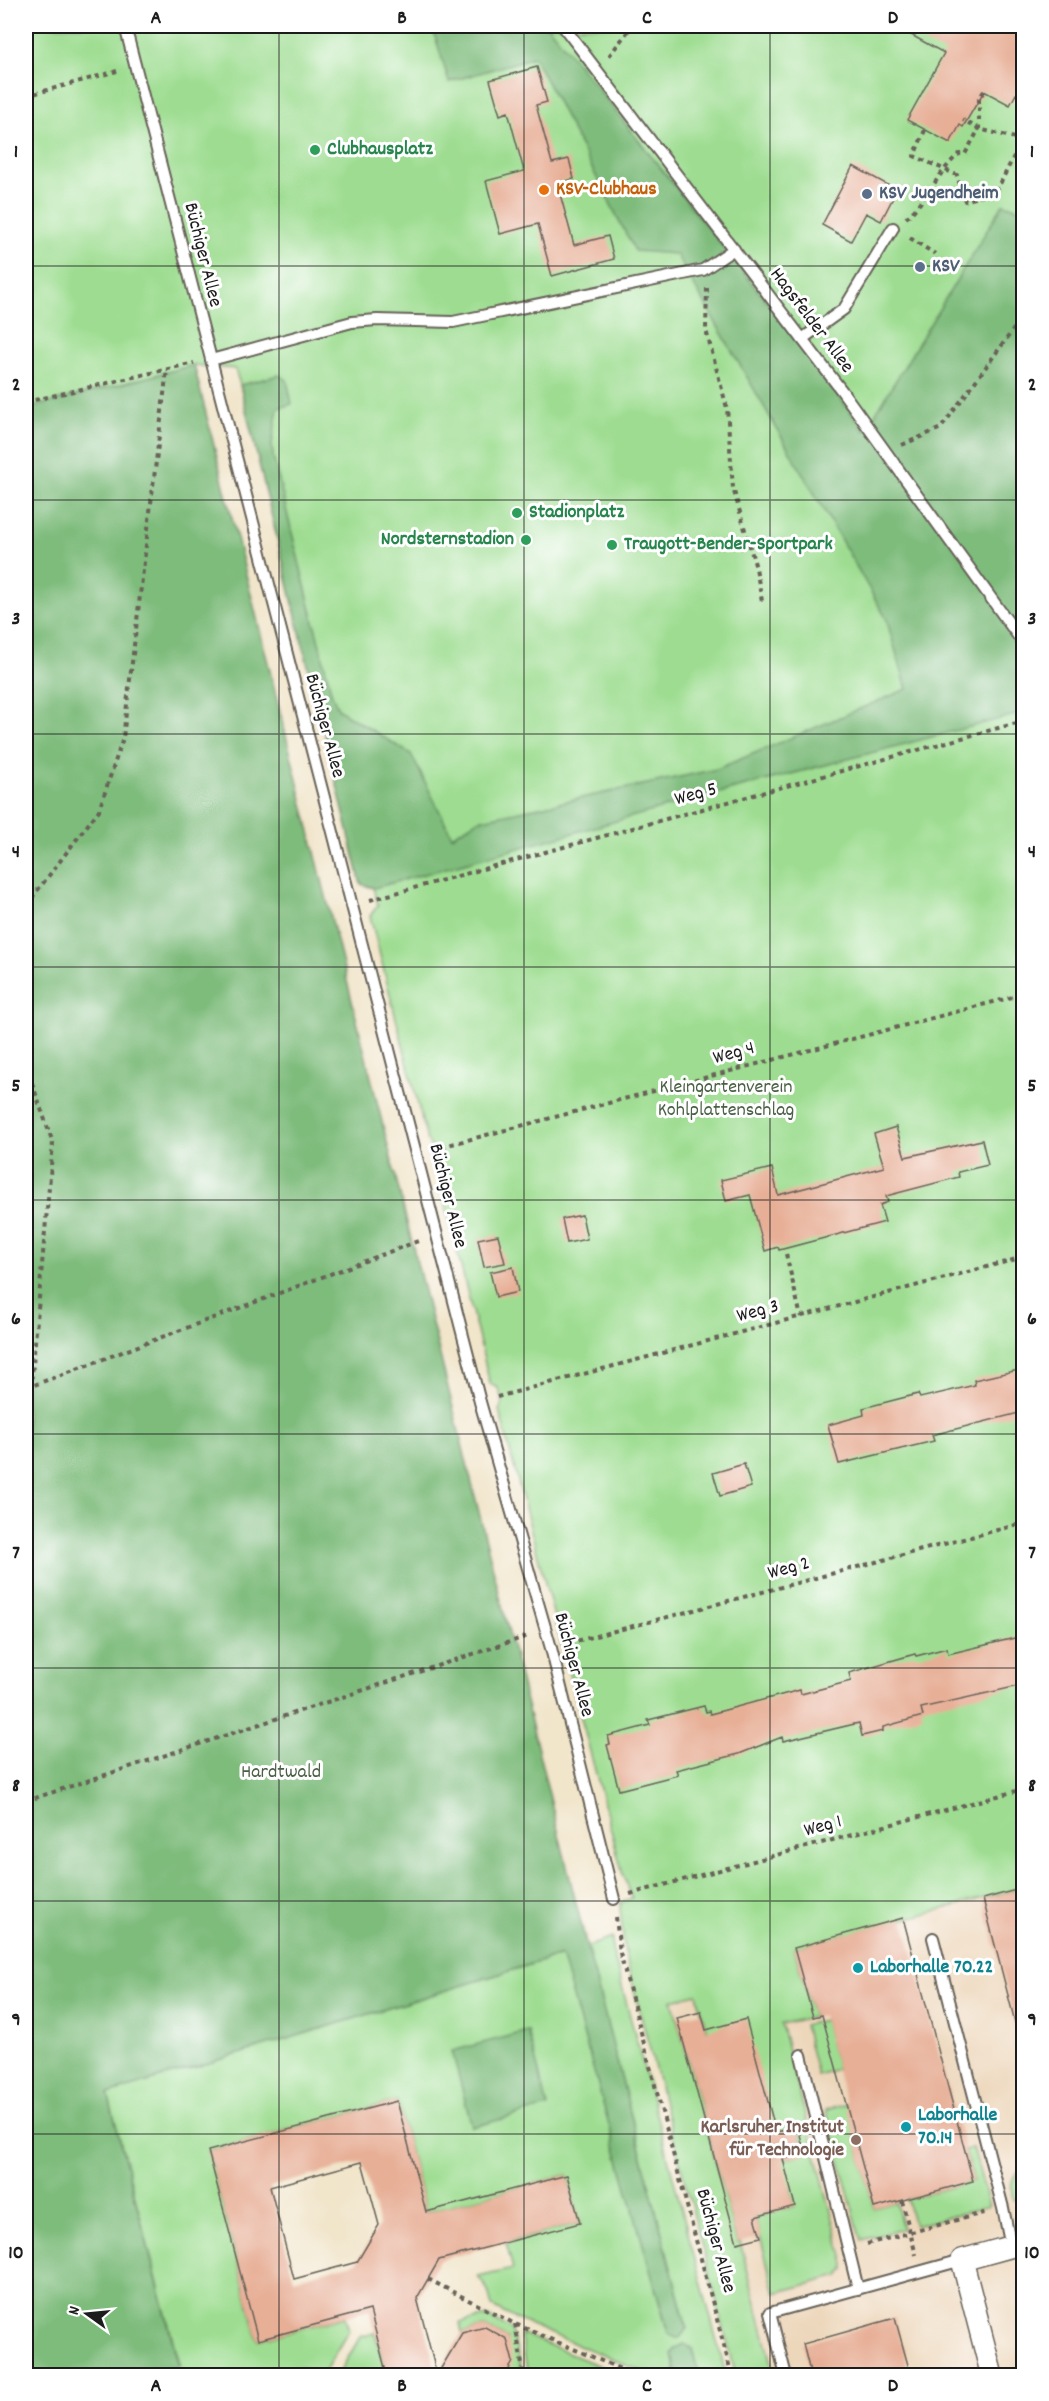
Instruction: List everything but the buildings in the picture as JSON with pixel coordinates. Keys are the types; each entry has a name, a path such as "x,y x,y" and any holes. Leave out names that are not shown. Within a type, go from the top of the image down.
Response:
{"street":[{"path":"992,2376 963,2260 1017,2245"}],"lane":[{"name":"Büchiger Allee","path":"125,26 418,1154 480,1402 546,1630 614,1899"},
{"name":"Hagsfelder Allee","path":"563,26 802,339 1023,644"},
{"path":"802,339 844,309 893,228"},
{"path":"211,360 352,322 377,320 453,322 703,270 734,249"},
{"path":"933,1938 1003,2208 1017,2245"},
{"path":"801,2055 858,2289"},
{"path":"786,2376 770,2313 963,2260"}],"path":[{"path":"593,66 612,54 632,26"},
{"path":"26,96 135,66"},
{"path":"935,254 893,228 915,210 944,168 959,154 965,154 979,129 979,99 984,91"},
{"path":"925,130 914,156 957,175 965,201 996,192 1023,140 979,129 963,120"},
{"path":"707,287 706,330 727,408 734,488 756,568 762,601"},
{"path":"886,452 941,428 1023,315"},
{"path":"26,402 211,360"},
{"path":"26,915 31,899 99,810 123,738 167,369"},
{"name":"Weg 5","path":"376,898 1023,721"},
{"name":"Weg 4","path":"418,1154 1023,994"},
{"path":"26,1066 53,1143 26,1422"},
{"path":"28,1387 438,1234"},
{"path":"786,1254 801,1317"},
{"name":"Weg 3","path":"501,1396 1023,1257"},
{"name":"Weg 2","path":"562,1644 1023,1523"},
{"path":"26,1801 546,1630"},
{"name":"Weg 1","path":"631,1894 1023,1789"},
{"name":"Büchiger Allee","path":"614,1899 620,1953 732,2376"},
{"path":"902,2200 920,2272"},
{"path":"848,2249 1003,2208"},
{"path":"428,2279 515,2324 637,2376"},
{"path":"515,2324 524,2376"}],"shaded area":[{"name":"Karlsruher Institut für Technologie","path":"1023,1800 1023,2375 751,2375 626,1905"}],"green space":[{"name":"Kleingartenverein Kohlplattenschlag","path":"26,26 1023,26 1023,210 1003,204 1023,658 1023,1888 794,1948 813,2017 781,2024 845,2264 845,2270 839,2276 775,2293 697,1994 672,2000 775,2375 736,2375 625,1955 620,1908 621,1902 632,1898 624,1879 499,1410 503,1403 498,1388 490,1384 432,1149 427,1140 370,916 378,905 373,888 361,884 235,369 194,365 26,409","holes":["798,2127 805,2153 788,2158 781,2131","790,2187 795,2206 762,2215"]},
{"path":"432,26 548,26 770,306 865,431 1003,204 1023,210 1023,713 696,799 374,888 361,884 240,385 279,375 287,380 292,404 278,408 272,444 273,456 332,695 339,710 411,754 452,836 478,820 717,769 907,689 886,618 676,254 635,251 534,57 449,82"},
{"name":"Hardtwald","path":"194,365 587,1947 687,2329 679,2338 668,2333 561,1955 108,2094 179,2366 145,2375 26,2375 26,409"},
{"path":"612,1938 612,1949 726,2375 699,2375 692,2349 674,2366 676,2375 650,2375 492,2307 488,2290 478,2277 513,2269 506,2243 580,2223 567,2175 426,2212 397,2101 208,2151 258,2340 345,2317 349,2330 323,2374 295,2368 247,2376 182,2375 108,2094 562,1955 668,2333 687,2329 587,1947"},
{"path":"824,2020 837,2069 817,2075 804,2025"},
{"path":"528,2031 548,2107 472,2127 452,2051"},
{"path":"847,2104 874,2208 896,2202 903,2229 861,2240 826,2110"},
{"path":"973,2148 989,2206 914,2226 907,2199 973,2181 965,2150"},
{"path":"1023,2169 1023,2197 1013,2200 1011,2190 1013,2178"},
{"path":"488,2317 511,2329 521,2375 505,2375 507,2339 485,2327 462,2333 460,2323"},
{"path":"375,2333 387,2375 338,2375 360,2337"},
{"path":"520,2333 622,2375 528,2375"},
{"path":"684,2344 692,2349 699,2375 676,2375 672,2354 676,2348"}],"place":[{"name":"Clubhausplatz","path":"315,150"},
{"name":"KSV-Clubhaus","path":"544,190"},
{"name":"KSV Jugendheim","path":"867,194"},
{"name":"KSV","path":"920,267"},
{"name":"Stadionplatz","path":"517,513"},
{"name":"Nordsternstadion","path":"526,540"},
{"name":"Traugott-Bender-Sportpark","path":"612,545"},
{"name":"Laborhalle 70.22","path":"858,1968"},
{"name":"Laborhalle 70.14","path":"906,2127"},
{"name":"Karlsruher Institut für Technologie","path":"856,2140"}]}
